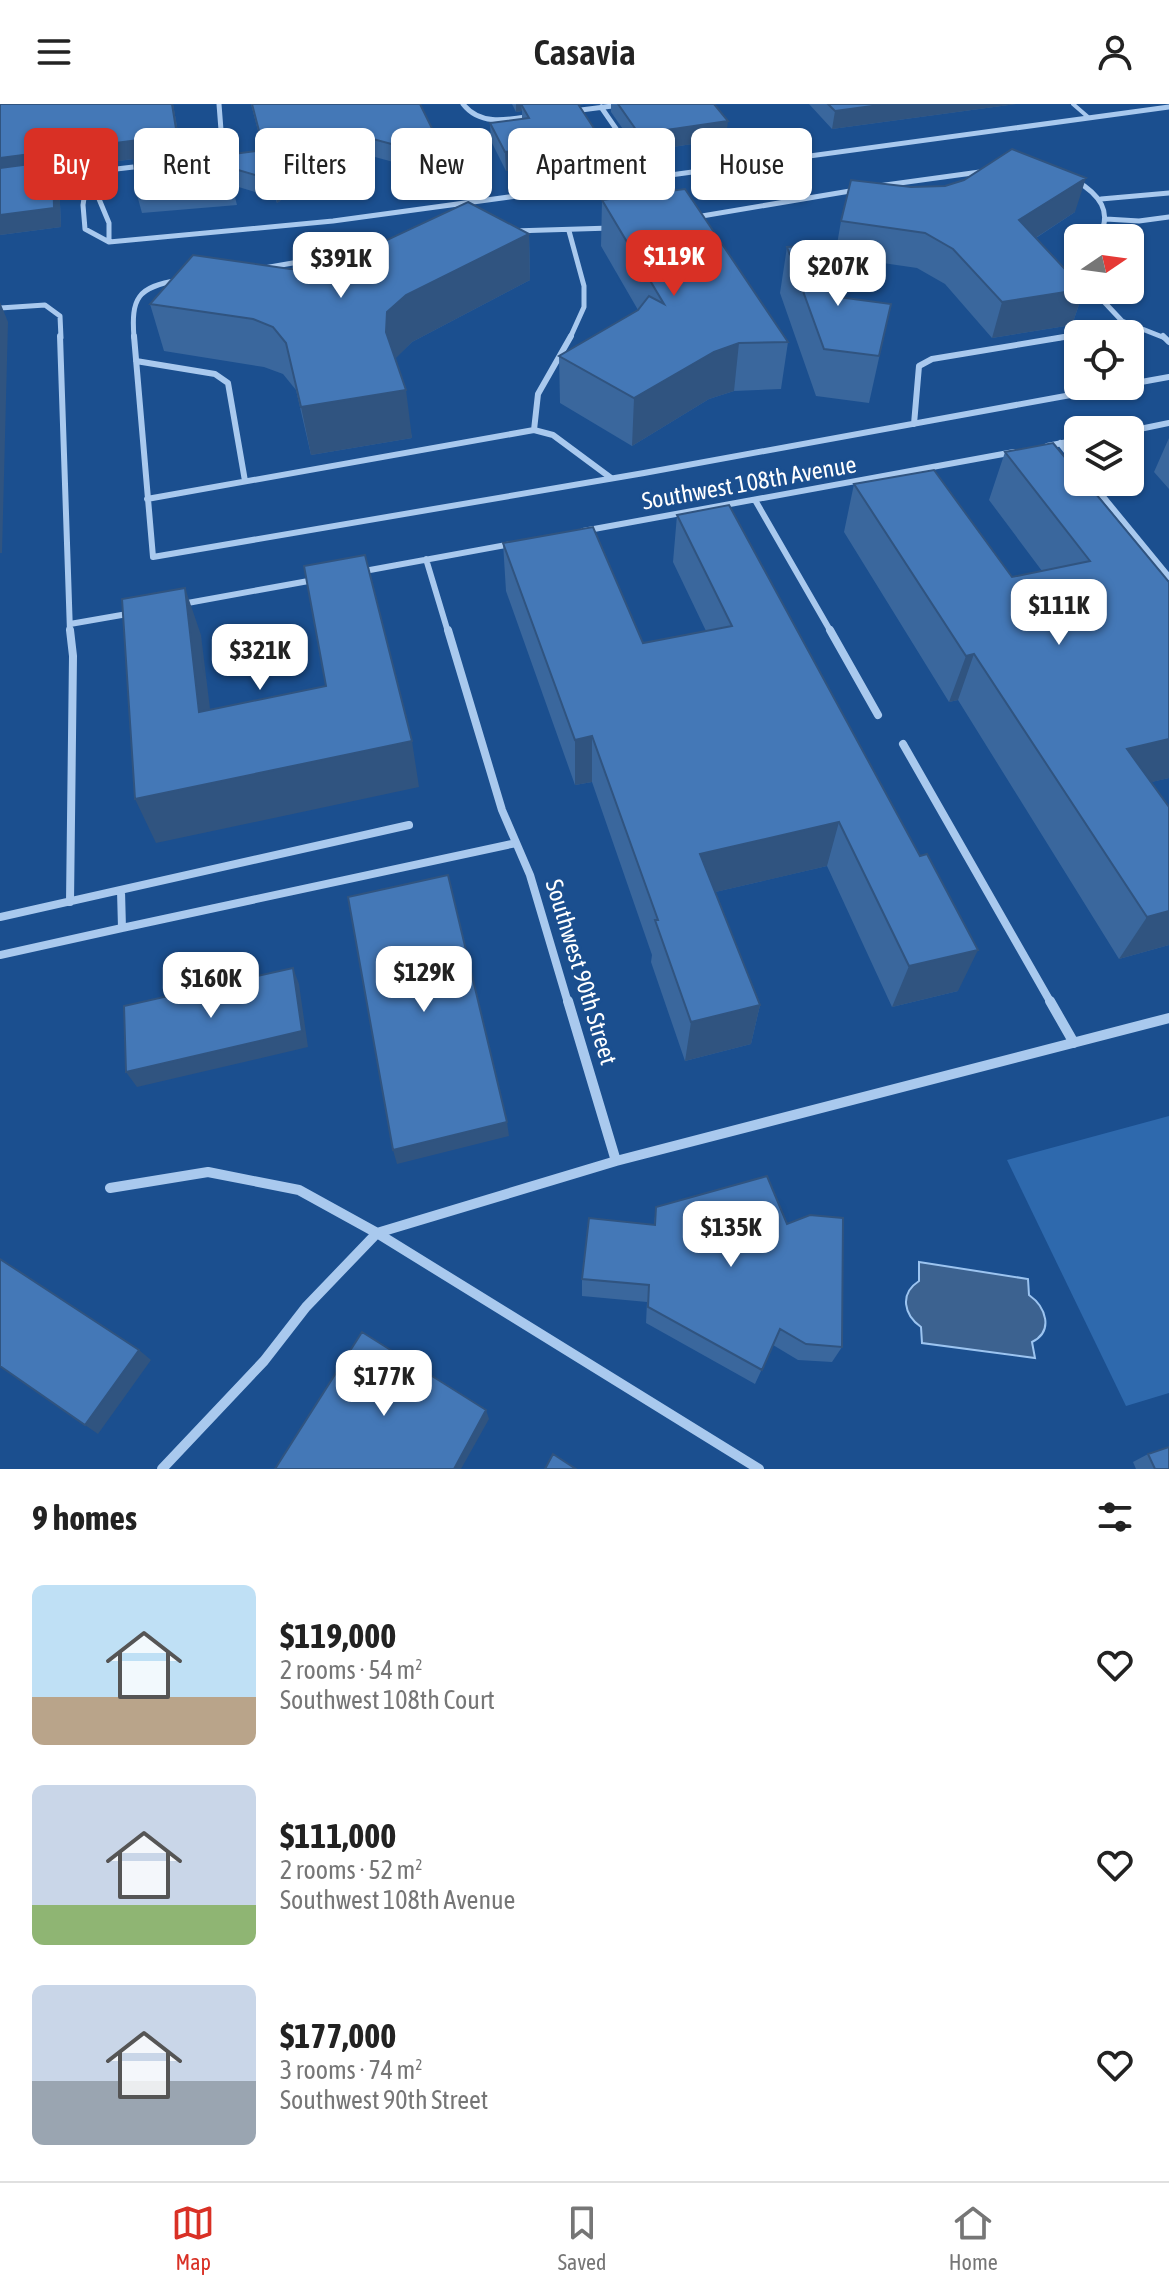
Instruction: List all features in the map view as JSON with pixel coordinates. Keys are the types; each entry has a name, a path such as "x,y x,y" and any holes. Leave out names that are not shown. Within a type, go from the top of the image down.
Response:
{"street":[{"path":"118,168 199,156 214,150 223,139 219,104"},
{"path":"562,112 628,104"},
{"path":"464,106 486,119 534,116"},
{"path":"601,107 616,128"},
{"path":"675,175 1169,107"},
{"path":"577,110 583,120"},
{"path":"685,218 926,177 991,170"},
{"path":"1063,176 1082,183 1101,199 1107,209 1105,224"},
{"path":"1101,199 1169,193"},
{"path":"84,200 85,229 109,242 321,222 508,197"},
{"path":"100,200 109,223 109,242"},
{"path":"1106,219 1139,221 1169,217"},
{"path":"504,231 569,231 625,226"},
{"path":"534,430 538,394 584,307 584,286 569,231"},
{"path":"260,268 382,248"},
{"path":"189,279 156,284 136,299 132,311 153,557 1064,396"},
{"path":"1106,304 1121,320"},
{"path":"0,308 45,305 60,316 73,656 70,902"},
{"path":"1144,331 1169,342"},
{"path":"914,424 919,366 932,359 1064,337"},
{"path":"136,361 215,374 228,383 245,481"},
{"path":"1144,381 1169,377"},
{"path":"1144,428 1169,423"},
{"path":"147,499 534,430 553,435 611,478"},
{"name":"Southwest 108th Avenue","path":"577,532 1064,442"},
{"path":"1060,443 1064,448"},
{"path":"1102,496 1169,577"},
{"path":"755,500 878,715"},
{"path":"347,574 517,543"},
{"name":"Southwest 90th Street","path":"426,559 502,810 530,875 616,1161"},
{"path":"167,606 331,577"},
{"path":"70,624 142,611"},
{"path":"903,744 1074,1043"},
{"path":"0,917 409,825"},
{"path":"0,955 516,843"},
{"path":"121,891 122,928"},
{"path":"162,1469 264,1361 306,1307 377,1233 616,1161 1169,1018"},
{"path":"110,1188 208,1172 299,1190 377,1233 759,1469"}],"lane":[{"path":"1073,104 1088,117"}],"shaded area":[{"path":"1169,1116 1169,1393 1126,1406 1007,1160"},
{"path":"919,1262 1028,1279 1029,1295 1040,1306 1045,1319 1043,1332 1032,1342 1035,1358 922,1343 921,1327 911,1317 906,1304 908,1292 919,1281"}],"building":[{"path":"0,104 172,104 176,128 134,128 134,141 118,143 118,128 24,128 24,155 0,158"},
{"path":"252,104 420,104 432,128 391,128 391,144 375,140 375,128 258,128"},
{"path":"521,104 578,104 594,128 508,128 508,152 505,152 490,123 529,118"},
{"path":"618,104 714,104 728,121 675,129 635,128"},
{"path":"828,104 887,104 835,111"},
{"path":"1012,149 1086,178 1019,220 1064,268 1064,292 1002,302 953,249 925,233 841,221 851,180 911,187 945,186 964,180"},
{"path":"255,151 255,175 239,170 239,153"},
{"path":"24,165 24,200 54,200 54,208 0,215 0,168"},
{"path":"685,189 788,342 739,343 714,352 634,398 559,356 638,310 649,296 664,304 602,200 675,200 675,190"},
{"path":"468,202 529,234 406,295 387,312 386,332 406,390 301,407 286,343 273,327 253,319 150,304 193,255 290,269 313,269 340,262"},
{"path":"819,245 839,297 891,304 879,356 824,349 787,247"},
{"path":"1053,443 1064,456 1064,496 1098,496 1169,582 1169,739 1127,749 1169,807 1169,911 1147,917 974,654 966,656 854,484 934,470 1012,577 1090,561 1005,452"},
{"path":"729,505 920,856 927,854 978,950 909,966 839,822 700,854 760,1005 691,1022 592,736 575,740 503,543 593,527 643,643 732,626 677,515"},
{"path":"365,555 412,741 135,799 122,599 185,588 199,712 326,686 304,566"},
{"path":"448,875 507,1122 393,1150 348,897"},
{"path":"293,968 302,1031 126,1072 124,1006"},
{"path":"767,1176 787,1224 810,1215 843,1218 842,1347 806,1344 780,1329 762,1370 648,1307 649,1285 582,1279 589,1218 655,1225 656,1207"},
{"path":"0,1259 139,1350 85,1425 0,1366"},
{"path":"362,1332 486,1410 454,1469 275,1469"},
{"path":"1169,1447 1169,1469 1155,1469 1148,1454"},
{"path":"553,1454 576,1469 545,1469"}]}
